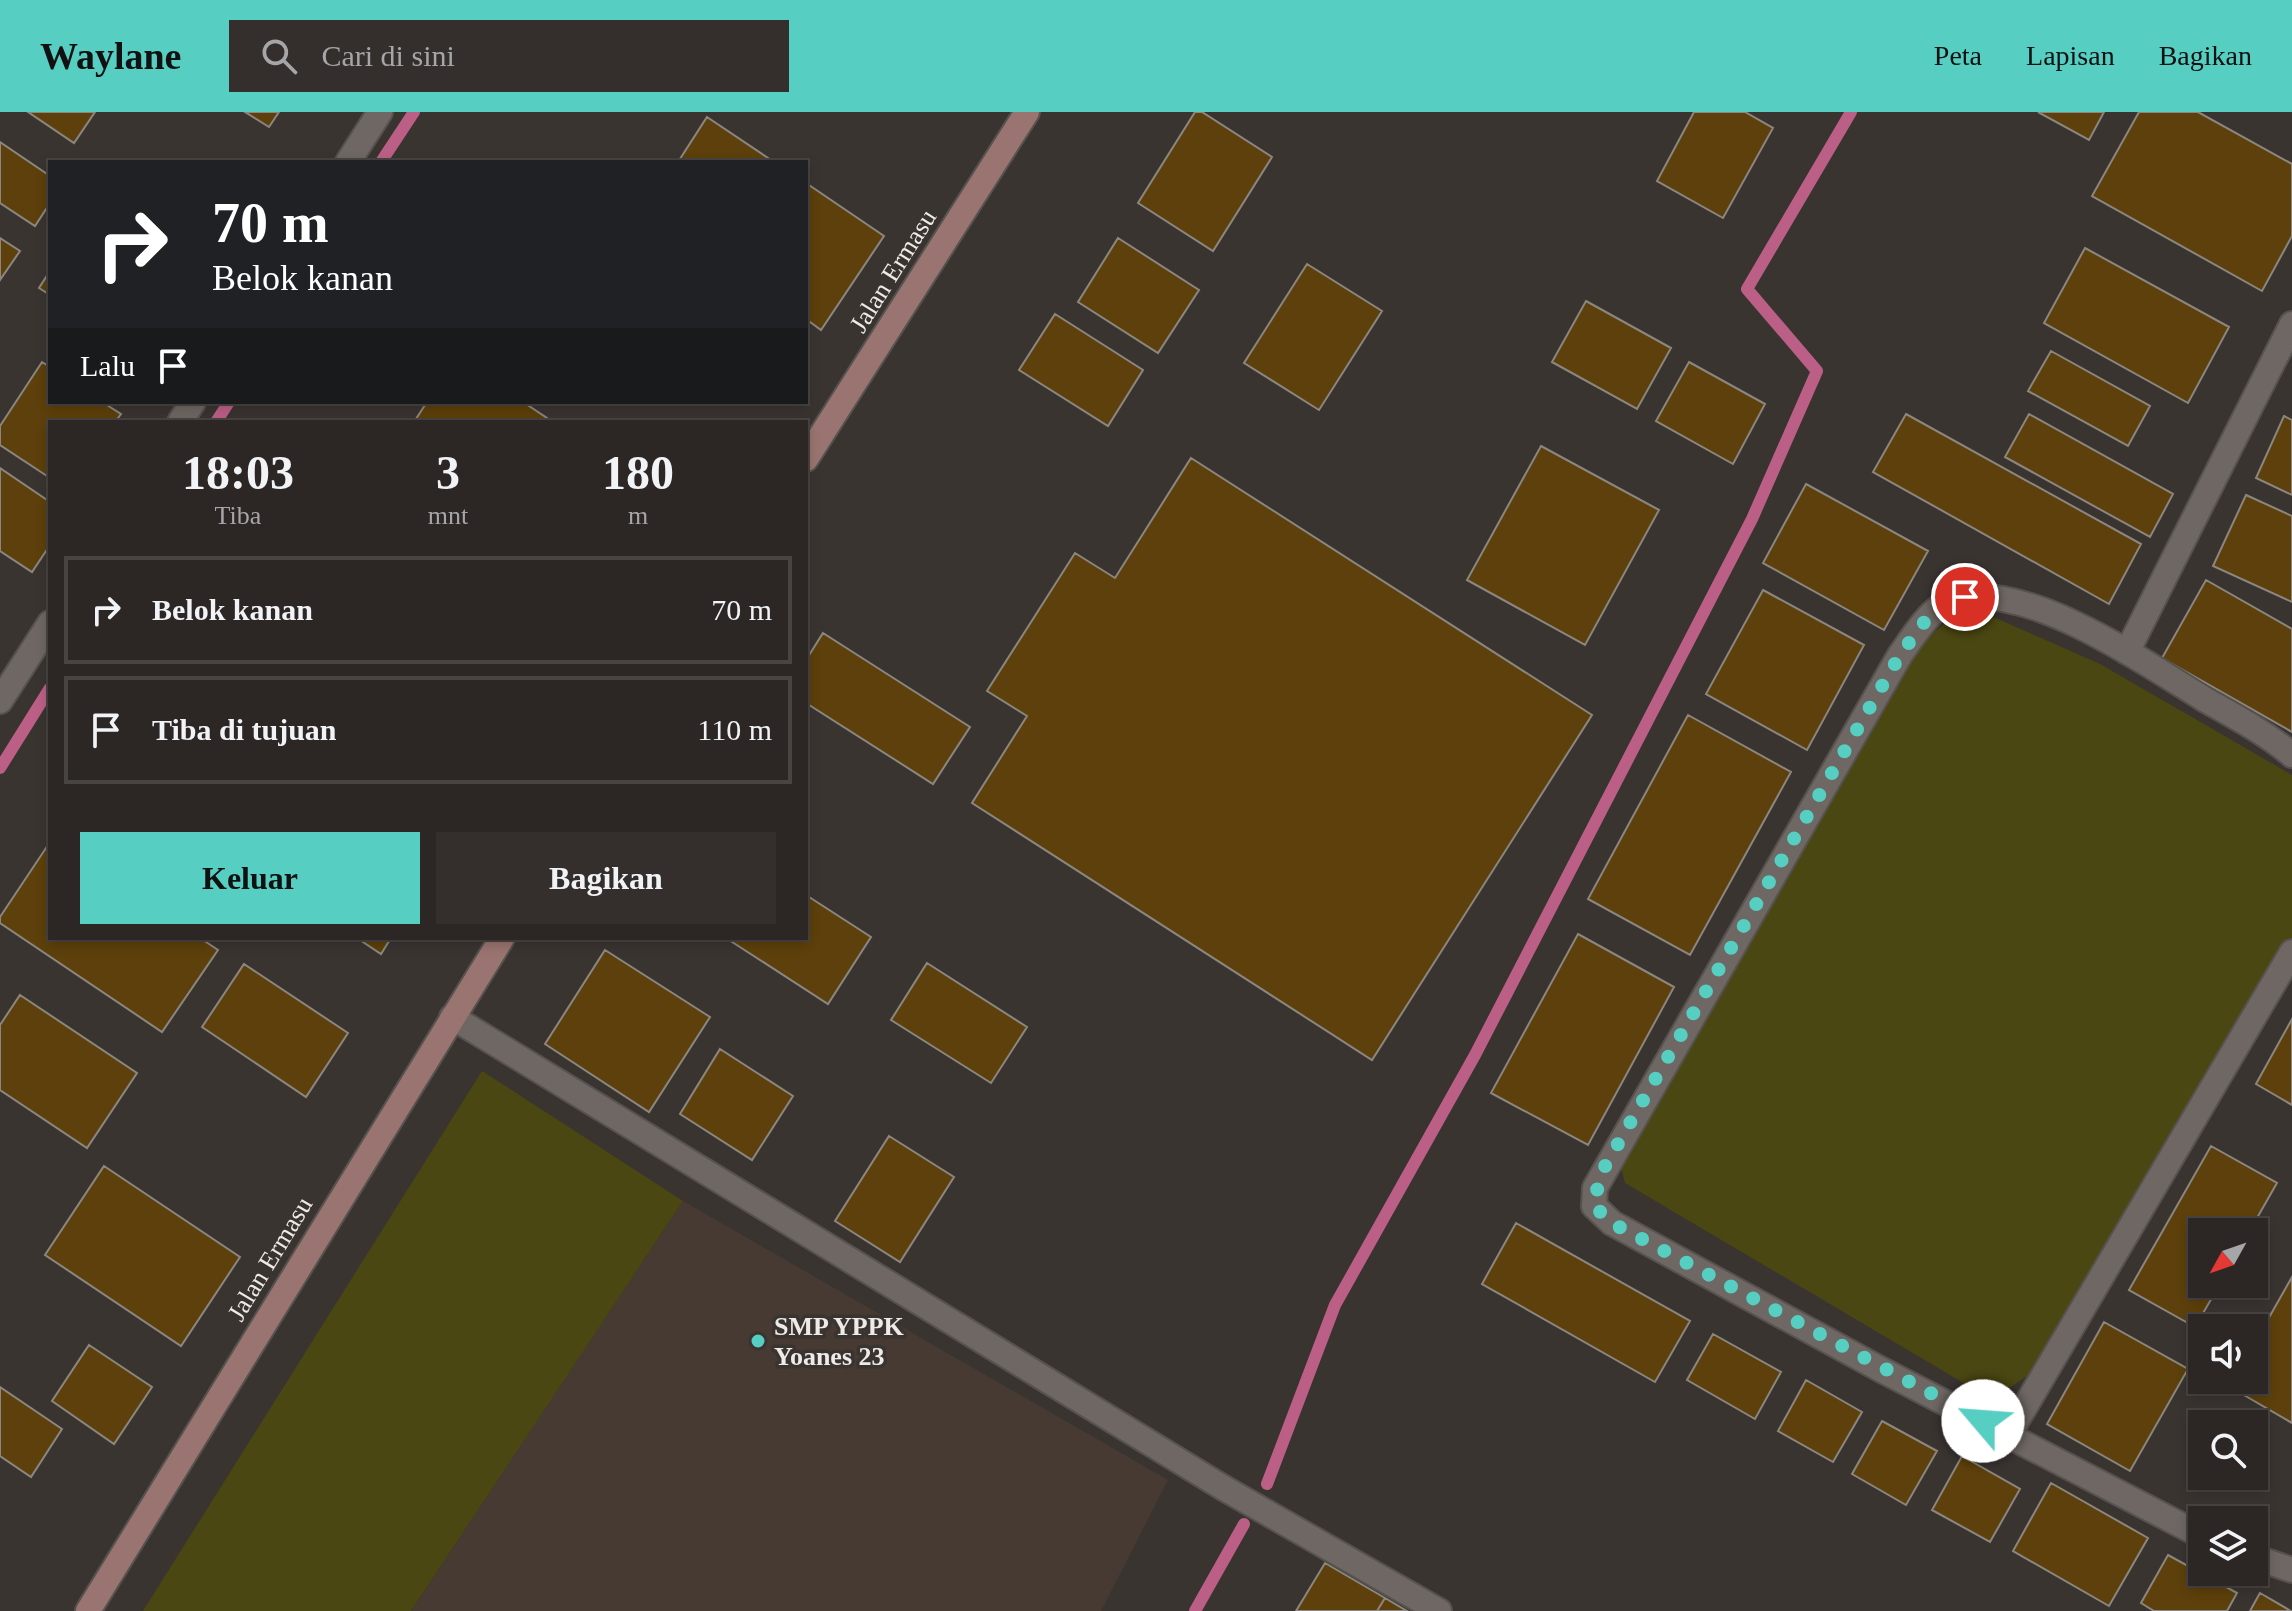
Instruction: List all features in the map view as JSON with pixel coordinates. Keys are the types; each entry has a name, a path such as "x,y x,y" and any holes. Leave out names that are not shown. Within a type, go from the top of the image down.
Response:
{"street":[{"path":"349,160 380,112"},
{"name":"Jalan Ermasu","path":"808,456 1027,112"},
{"path":"2127,652 2292,324"},
{"path":"2188,1529 1880,1369 1612,1223 1594,1206 1595,1188 1900,655 1934,609 1965,597 2003,598 2039,608 2127,652 2292,755"},
{"path":"0,701 48,626"},
{"name":"Jalan Ermasu","path":"88,1611 501,940"},
{"path":"2009,1434 2292,952"},
{"path":"452,1017 1222,1487 1439,1611"},
{"path":"2268,1562 2292,1570"}],"shaded area":[{"path":"1982,612 2100,664 2292,775 2292,941 2040,1367 2005,1391 1967,1385 1625,1183 1618,1155 1913,651 1947,621"},
{"path":"482,1071 683,1201 411,1611 143,1611"},
{"name":"SMP YPPK Yoanes 23","path":"683,1201 1168,1480 1101,1611 411,1611"}],"building":[{"path":"28,112 95,112 74,143"},
{"path":"245,112 279,112 269,127"},
{"path":"1195,112 1202,112 1272,157 1213,251 1138,203"},
{"path":"1694,112 1745,112 1773,128 1723,218 1657,181"},
{"path":"2038,112 2104,112 2089,140"},
{"path":"2139,112 2198,112 2292,164 2292,236 2262,291 2092,196"},
{"path":"707,117 771,160 679,160"},
{"path":"0,142 48,175 48,206 35,226 0,203"},
{"path":"808,184 884,236 821,330 808,320"},
{"path":"0,238 20,251 0,280"},
{"path":"1118,238 1199,290 1158,353 1078,302"},
{"path":"2085,248 2229,327 2188,403 2044,323"},
{"path":"1307,264 1382,311 1319,410 1244,363"},
{"path":"48,274 48,294 39,288"},
{"path":"1586,301 1671,348 1637,409 1552,362"},
{"path":"1055,314 1143,370 1108,426 1019,370"},
{"path":"2051,351 2150,406 2128,446 2028,391"},
{"path":"42,362 48,366 48,404 105,404 121,414 116,420 48,420 48,477 0,445 0,426"},
{"path":"1689,362 1765,404 1733,464 1656,421"},
{"path":"426,404 526,404 547,418 546,420 415,420"},
{"path":"1906,414 2141,544 2109,604 1873,472"},
{"path":"2029,414 2173,494 2150,537 2005,457"},
{"path":"2284,416 2292,420 2292,495 2256,478"},
{"path":"1541,446 1659,510 1585,645 1467,580"},
{"path":"1191,458 1592,715 1372,1060 972,803 1027,716 987,691 1075,553 1115,578"},
{"path":"0,468 48,501 48,548 32,572 0,551"},
{"path":"1806,484 1928,551 1884,630 1763,563"},
{"path":"2246,495 2292,516 2292,602 2213,566"},
{"path":"2206,580 2292,629 2292,732 2162,658"},
{"path":"1763,590 1864,645 1807,750 1706,694"},
{"path":"823,633 970,727 933,784 808,704 808,657"},
{"path":"1688,715 1791,772 1690,955 1588,899"},
{"path":"48,845 48,940 203,940 218,950 162,1032 0,923 0,917"},
{"path":"808,896 871,937 828,1004 729,940 808,940"},
{"path":"1578,934 1674,987 1588,1145 1491,1093"},
{"path":"360,940 390,940 381,954"},
{"path":"605,950 710,1017 649,1112 545,1044"},
{"path":"927,963 1027,1027 991,1083 891,1020"},
{"path":"244,964 348,1033 306,1097 202,1027"},
{"path":"20,995 137,1073 87,1148 0,1090 0,1025"},
{"path":"2292,1019 2292,1105 2256,1084"},
{"path":"720,1049 793,1096 752,1160 680,1114"},
{"path":"889,1136 954,1177 900,1262 835,1221"},
{"path":"2211,1146 2277,1183 2257,1218 2188,1218 2188,1298 2212,1298 2203,1314 2188,1314 2188,1323 2129,1290"},
{"path":"104,1166 240,1257 181,1346 45,1255"},
{"path":"1516,1223 1690,1321 1655,1382 1482,1284"},
{"path":"2292,1277 2292,1423 2242,1394 2268,1394 2268,1319"},
{"path":"2104,1322 2188,1369 2130,1471 2047,1424"},
{"path":"1713,1334 1781,1372 1755,1419 1687,1380"},
{"path":"89,1345 152,1387 114,1444 52,1401"},
{"path":"1806,1380 1862,1412 1833,1462 1778,1431"},
{"path":"0,1387 62,1429 31,1477 0,1456"},
{"path":"1882,1421 1937,1451 1906,1505 1852,1474"},
{"path":"1962,1456 2020,1489 1990,1542 1932,1510"},
{"path":"2051,1483 2148,1538 2109,1606 2013,1551"},
{"path":"2168,1555 2188,1566 2188,1586 2224,1586 2237,1593 2227,1611 2154,1611 2141,1603"},
{"path":"1325,1563 1385,1598 1377,1611 1296,1611"},
{"path":"2260,1593 2291,1611 2250,1611"},
{"path":"1385,1598 1407,1611 1377,1611"}],"waterway":[{"path":"382,160 414,112"},
{"path":"1267,1484 1335,1305 1475,1055 1752,519 1817,371 1747,289 1851,112"},
{"path":"217,420 228,404"},
{"path":"0,768 48,691"},
{"path":"1195,1611 1244,1524"}],"place":[{"name":"SMP YPPK Yoanes 23","path":"758,1341"}],"route":[{"path":"1965,597 1934,609 1900,655 1600,1175 1595,1188 1594,1206 1601,1216 1612,1223 1880,1369 1983,1421"}]}
